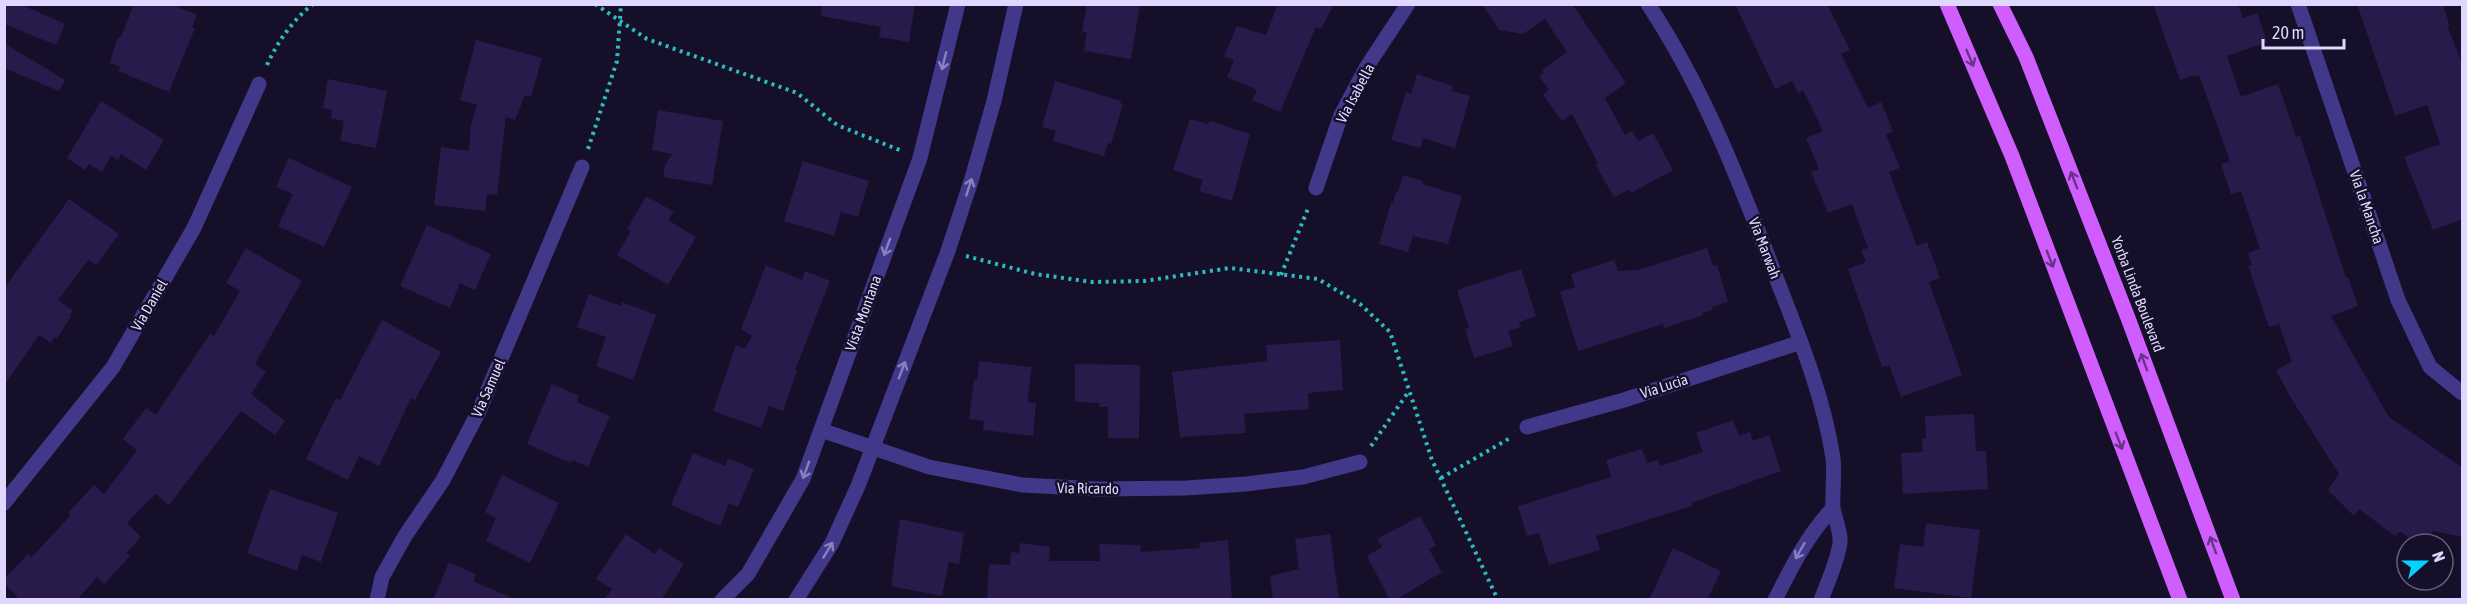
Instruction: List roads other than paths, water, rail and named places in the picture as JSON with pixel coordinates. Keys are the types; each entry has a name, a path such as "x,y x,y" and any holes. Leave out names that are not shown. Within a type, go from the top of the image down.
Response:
{"main road":[{"path":"1947,4 2012,156 2180,600"},
{"name":"Yorba Linda Boulevard","path":"2000,4 2026,57 2128,318 2233,600"}],"street":[{"name":"Vista Montana","path":"722,600 748,574 803,479 920,158 958,4"},
{"path":"796,600 832,543 872,448 948,251 988,123 1016,4"},
{"name":"Via Isabella","path":"1316,188 1341,115 1366,68 1408,4"},
{"name":"Via Marwah","path":"1648,4 1689,74 1713,122 1749,206 1801,342 1824,410 1833,460 1833,508 1840,541 1835,566 1821,600"},
{"name":"Via la Mancha","path":"2298,4 2398,300 2430,367 2463,393"},
{"name":"Via Daniel","path":"4,503 113,367 194,228 259,84"},
{"name":"Via Samuel","path":"376,600 382,577 405,536 443,480 479,411 582,167"},
{"name":"Via Lucia","path":"1527,427 1624,400 1801,342"},
{"name":"Via Ricardo","path":"820,430 929,467 1022,485 1099,489 1246,484 1303,477 1360,462"},
{"path":"1775,600 1799,551 1813,530 1833,508"}]}
